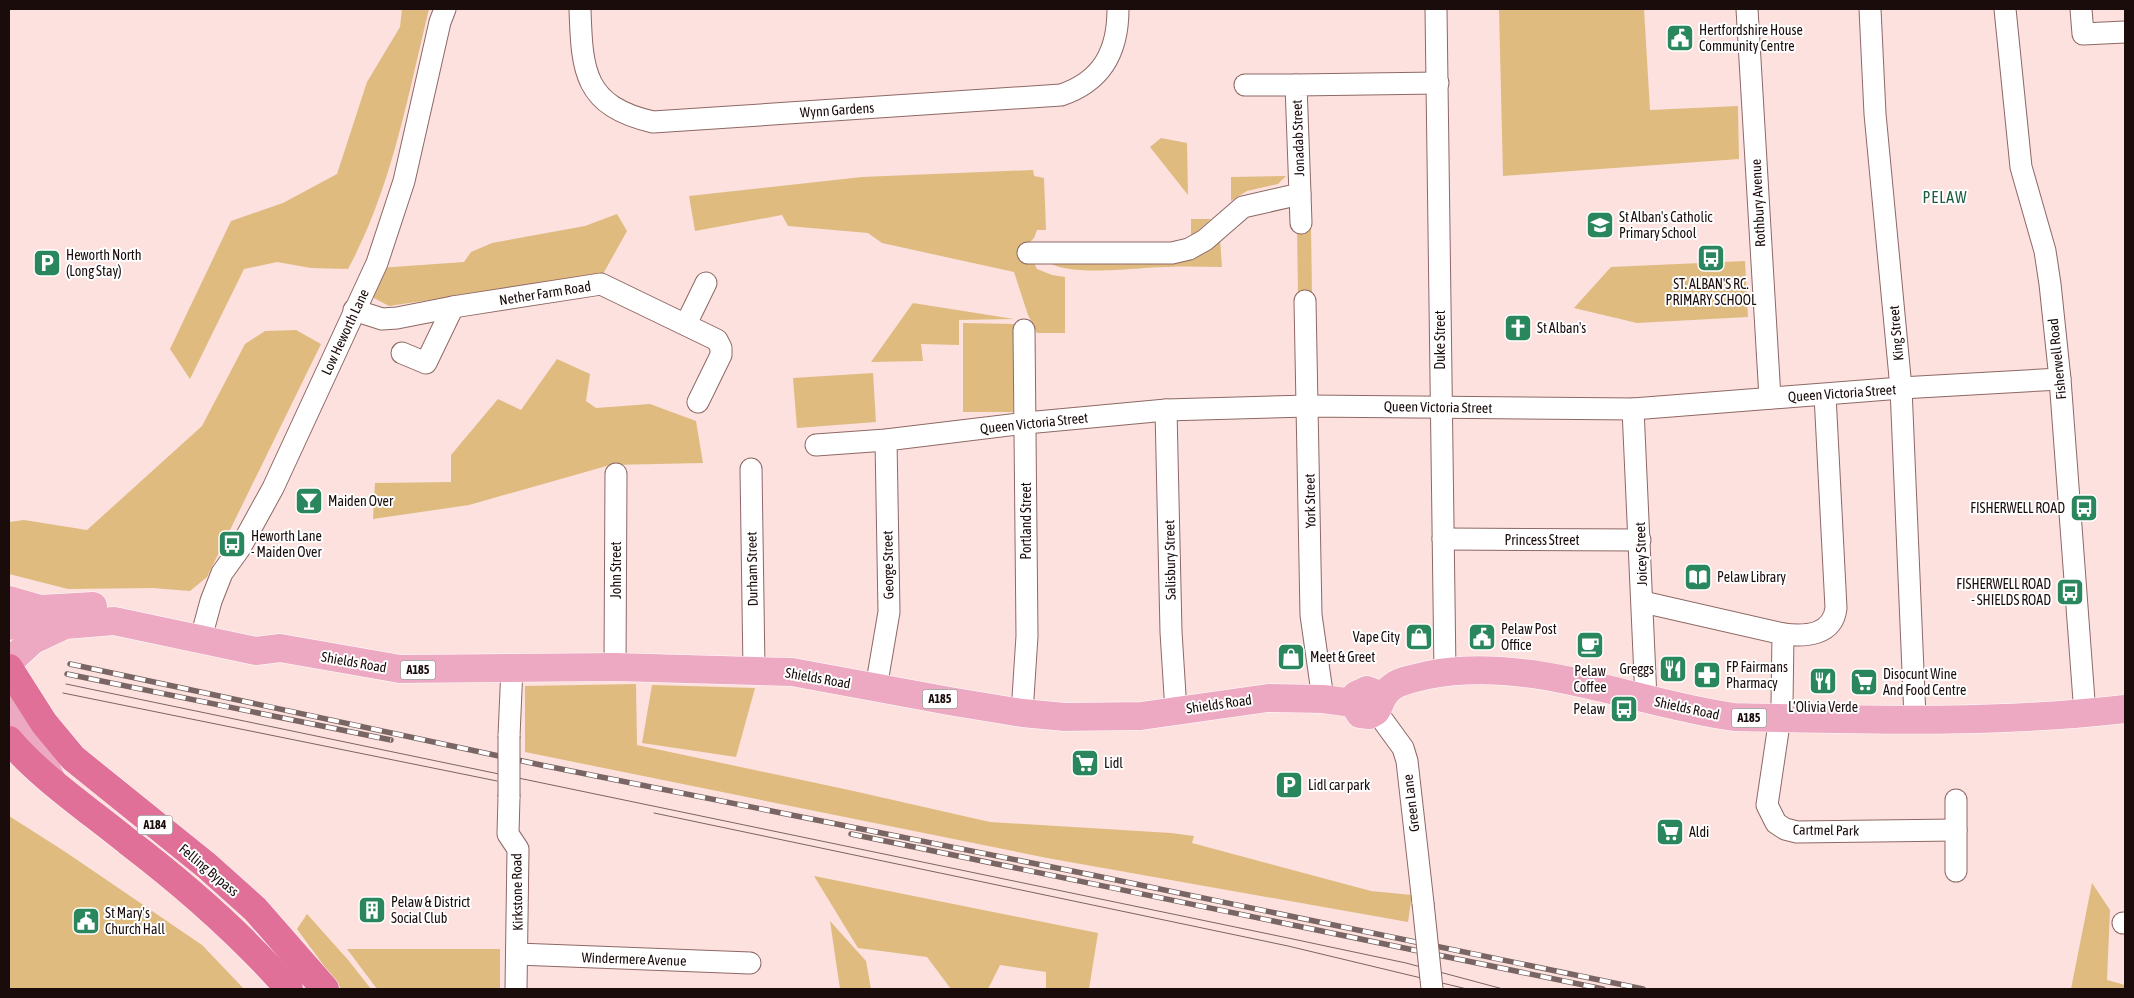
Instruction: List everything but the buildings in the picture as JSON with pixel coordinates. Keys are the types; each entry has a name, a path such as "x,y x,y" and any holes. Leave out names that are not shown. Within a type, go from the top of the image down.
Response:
{"highway":[{"name":"Felling Bypass","path":"9,668 44,723 73,758 207,866 255,909 326,989"},
{"name":"Felling Bypass","path":"14,748 161,867 243,938 289,989"},
{"path":"14,748 38,789 54,804 111,846 161,867"}],"main road":[{"name":"A185","path":"9,600 40,609"},
{"name":"A185","path":"9,626 40,609 73,605 119,606 204,630"},
{"name":"A185","path":"9,662 33,640 65,624 114,621 204,630"},
{"name":"Shields Road","path":"204,630 256,651 280,648 400,669 481,670 615,667 754,669 792,672 1022,713 1091,717 1141,716 1268,698 1323,699 1369,705 1396,684 1445,672 1481,671 1555,678 1726,716 1915,718 2085,714 2125,709"},
{"path":"9,710 36,747 52,780"}],"street":[{"name":"Low Heworth Lane","path":"204,630 222,573 240,548 273,488 377,263 404,181 440,22 445,9"},
{"name":"Wynn Gardens","path":"580,9 582,57 588,76 597,94 612,108 632,117 653,122 1061,95 1076,90 1090,82 1102,67 1113,49 1117,30 1118,9"},
{"name":"Duke Street","path":"1436,9 1445,672"},
{"name":"Rothbury Avenue","path":"1747,9 1770,398"},
{"name":"King Street","path":"1870,9 1876,114 1901,388 1915,718"},
{"path":"2005,9 2014,9"},
{"name":"Fisherwell Road","path":"2005,9 2021,167 2045,251 2060,379 2085,714"},
{"path":"2081,9 2083,34 2125,32"},
{"name":"Jonadab Street","path":"1036,248 1172,253 1189,249 1205,240 1243,207 1300,194 1296,85 1438,83"},
{"path":"1245,85 1296,85"},
{"path":"1300,194 1301,223"},
{"path":"686,324 706,283"},
{"name":"Nether Farm Road","path":"354,310 368,316 389,318 602,284 717,340 721,348 721,355 698,402"},
{"name":"York Street","path":"1305,302 1312,615 1323,699"},
{"path":"402,353 426,363 453,307"},
{"name":"Portland Street","path":"1022,713 1027,642 1024,330"},
{"name":"Queen Victoria Street","path":"816,445 886,440 1026,423 1166,410 1308,406 1633,409 1901,388 2060,379"},
{"path":"1643,602 1783,634 1804,636 1815,634 1830,624 1835,616 1825,395"},
{"name":"Joicey Street","path":"1633,409 1646,699"},
{"name":"Salisbury Street","path":"1166,410 1171,632 1176,711"},
{"name":"George Street","path":"876,688 889,612 886,440"},
{"name":"Durham Street","path":"751,468 754,669"},
{"name":"John Street","path":"615,667 616,474"},
{"name":"Princess Street","path":"1443,539 1640,540"},
{"name":"Cartmel Park","path":"1783,634 1779,718 1768,804 1776,823 1785,829 1797,832 1956,830"},
{"name":"Kirkstone Road","path":"512,668 508,834 518,849 516,989"},
{"name":"Green Lane","path":"1369,705 1402,748 1407,761 1432,989"},
{"path":"1956,800 1956,871"},
{"name":"Windermere Avenue","path":"517,954 750,963"}],"shaded area":[{"path":"402,9 429,9 397,142 376,206 348,269 311,268 277,262 244,269 190,379 170,349 231,221 283,203 337,174 367,82 400,27"},
{"path":"1499,9 1644,9 1650,110 1738,106 1739,159 1503,176"},
{"path":"1161,138 1187,143 1188,195 1150,147"},
{"path":"1033,170 1034,176 1044,178 1046,230 1037,230 1034,238 1026,246 1037,269 1052,275 1065,277 1065,333 1037,333 1028,315 1014,272 882,243 868,233 788,226 782,215 695,231 689,196 862,177"},
{"path":"1286,176 1278,184 1247,191 1231,201 1231,177"},
{"path":"617,214 627,231 603,274 389,306 370,296 379,268 464,262 471,252 492,243 585,226"},
{"path":"1191,219 1211,219 1191,237"},
{"path":"1297,228 1311,229 1312,294 1298,294"},
{"path":"1220,238 1222,267 1087,270 1056,266 1046,261"},
{"path":"1745,261 1748,317 1637,323 1574,308 1611,267"},
{"path":"913,303 1014,319 959,320 959,345 921,344 923,361 871,362"},
{"path":"963,323 1014,324 1013,412 963,412"},
{"path":"296,330 321,344 207,577 190,591 153,588 68,589 9,574 9,522 24,520 87,530 202,426 245,344 265,331"},
{"path":"557,359 590,374 586,401 596,408 650,404 696,421 703,463 610,465 469,505 373,519 375,483 451,482 451,455 498,399 521,410"},
{"path":"873,373 876,422 797,428 793,378"},
{"path":"636,684 637,745 990,822 1194,836 1192,843 1371,891 1412,895 1408,922 1047,858 525,752 525,686"},
{"path":"652,685 755,688 736,757 642,743"},
{"path":"9,816 202,945 244,989 9,989"},
{"path":"814,876 1098,933 1089,989 1046,989 1046,972 1000,965 988,989 951,989 927,957 858,948"},
{"path":"2092,883 2110,910 2107,980 2125,985 2125,989 2071,989"},
{"path":"307,914 371,989 341,989 297,929"},
{"path":"830,921 866,961 871,989 840,989"},
{"path":"347,949 500,949 500,989 377,989"}],"tram line":[{"path":"66,684 1406,963 1503,989"},
{"path":"63,693 497,781"},
{"path":"654,813 1288,946 1467,989"}],"railway":[{"path":"70,664 541,765 1092,875 1643,989"},
{"path":"67,674 391,740"},
{"path":"851,834 1603,989"}],"place":[{"name":"Hertfordshire House Community Centre","path":"1680,38"},
{"name":"St Alban's Catholic Primary School","path":"1600,225"},
{"name":"ST. ALBAN'S RC. PRIMARY SCHOOL","path":"1711,258"},
{"name":"Heworth North (Long Stay)","path":"47,263"},
{"name":"St Alban's","path":"1518,328"},
{"name":"Maiden Over","path":"309,501"},
{"name":"FISHERWELL ROAD","path":"2084,508"},
{"name":"Heworth Lane - Maiden Over","path":"232,544"},
{"name":"Pelaw Library","path":"1698,577"},
{"name":"FISHERWELL ROAD - SHIELDS ROAD","path":"2070,592"},
{"name":"Vape City","path":"1419,637"},
{"name":"Pelaw Post Office","path":"1482,637"},
{"name":"Pelaw Coffee","path":"1590,645"},
{"name":"Meet & Greet","path":"1291,657"},
{"name":"Greggs","path":"1673,669"},
{"name":"FP Fairmans Pharmacy","path":"1707,675"},
{"name":"L’Olivia Verde","path":"1823,681"},
{"name":"Disocunt Wine And Food Centre","path":"1864,682"},
{"name":"Pelaw","path":"1624,709"},
{"name":"Lidl","path":"1085,763"},
{"name":"Lidl car park","path":"1289,785"},
{"name":"Aldi","path":"1670,832"},
{"name":"Pelaw & District Social Club","path":"372,910"},
{"name":"St Mary's Church Hall","path":"86,921"}],"district":[{"name":"PELAW","path":"1945,197"}]}
